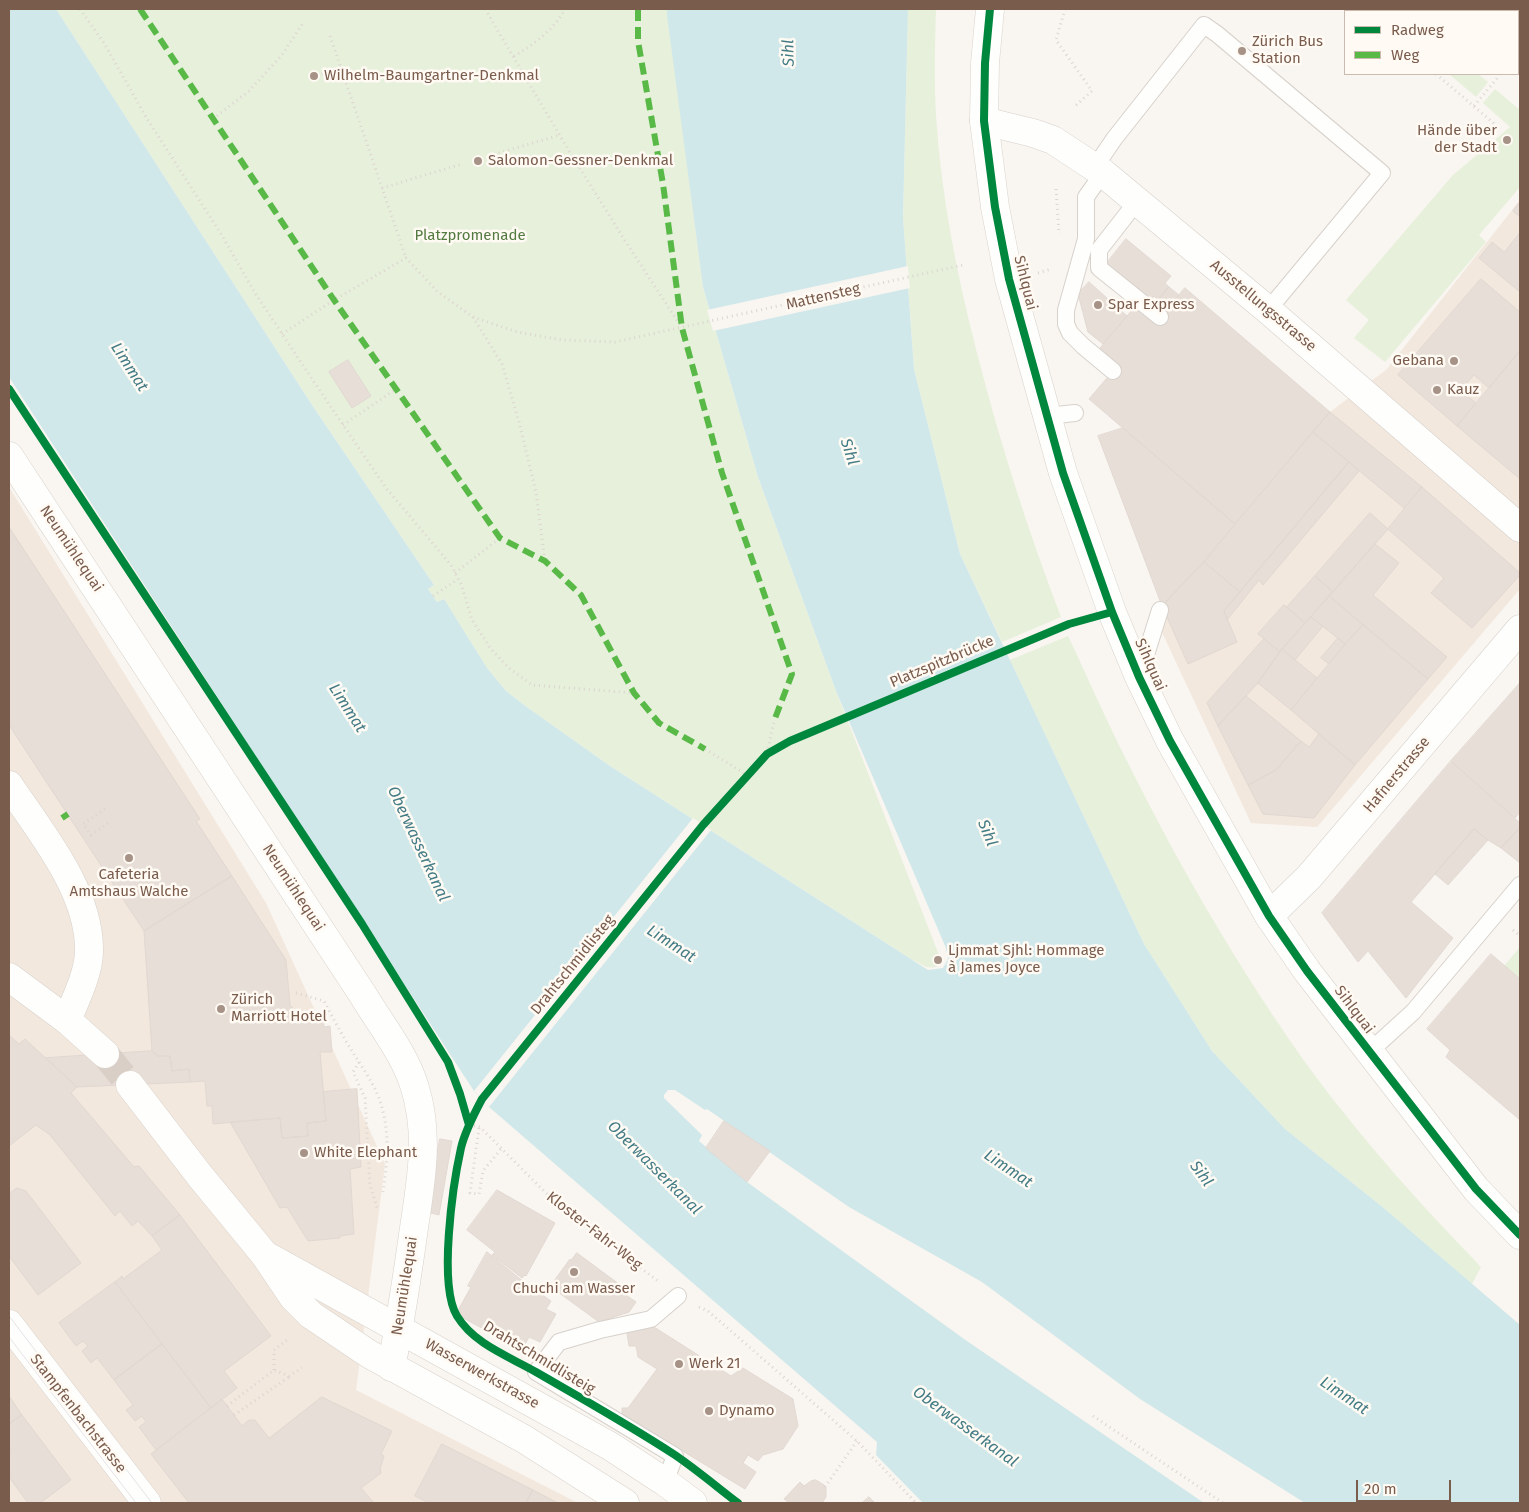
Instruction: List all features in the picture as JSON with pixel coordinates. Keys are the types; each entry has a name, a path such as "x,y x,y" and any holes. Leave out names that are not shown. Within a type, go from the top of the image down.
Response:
{"street":[{"name":"Sihlquai","path":"990,9 985,63 984,121 994,207 1009,279 1063,472 1109,603 1139,676 1170,741 1269,916 1369,1052 1476,1189 1520,1235"},
{"name":"Ausstellungsstrasse","path":"984,121 1053,140 1099,170 1138,200 1268,310 1520,528"},
{"name":"Neumühlequai","path":"9,456 273,857 403,1059 415,1087 422,1116 424,1142 422,1169 400,1328 391,1366"},
{"name":"Hafnerstrasse","path":"1269,916 1309,878 1520,630"},
{"path":"9,785 59,861 82,907 88,929 89,954 80,991 67,1020"},
{"path":"9,977 67,1020 105,1054"},
{"name":"Wasserwerkstrasse","path":"130,1085 200,1176 264,1254 293,1297 311,1315 342,1337 391,1366 524,1439 625,1503"},
{"name":"Wasserwerkstrasse","path":"264,1254 610,1446 694,1503"},
{"name":"Stampfenbachstrasse","path":"9,1324 147,1503"}],"lane":[{"path":"1113,371 1070,333 1066,324 1066,310 1086,239 1086,197 1114,139 1204,25 1382,173 1268,310"},
{"path":"1138,200 1099,250 1098,268 1160,317"},
{"path":"1047,416 1075,413"},
{"path":"1139,676 1160,610"},
{"path":"1369,1052 1413,1012 1520,885"},
{"name":"Drahtschmidlisteig","path":"665,1482 675,1456 536,1372 559,1342 600,1330 651,1319 678,1296"}],"path":[{"path":"80,9 104,43 146,116 221,234 254,293 386,488 444,554 456,573 472,620 491,649 509,668 532,685 634,693"},
{"path":"485,9 624,239 682,328"},
{"path":"514,56 533,45 546,33 565,9"},
{"path":"1065,9 1056,40 1092,91 1074,106"},
{"path":"213,120 249,91 282,55 303,23"},
{"path":"330,36 406,258 438,292 473,317 502,364 536,492 545,561"},
{"path":"317,76 341,67"},
{"path":"1437,75 1498,127"},
{"path":"1474,106 1499,76"},
{"path":"489,156 560,135"},
{"path":"382,188 462,164"},
{"path":"1056,190 1060,238"},
{"path":"282,334 334,300 406,258"},
{"path":"1037,273 1053,269"},
{"path":"9,389 362,924 448,1062 460,1094 468,1129 480,1127 470,1193 479,1194 483,1171 501,1149"},
{"path":"343,425 396,389"},
{"path":"456,573 500,538"},
{"path":"433,596 458,579"},
{"path":"705,749 747,775 767,754 774,721"},
{"path":"105,809 83,824 91,835 111,821"},
{"path":"296,993 324,1001 369,1076 382,1108 386,1133 386,1172 383,1192"},
{"path":"359,1062 353,1072 364,1098 370,1185 378,1211"},
{"path":"274,1370 274,1350 287,1340"},
{"path":"234,1416 302,1368"},
{"path":"274,1370 289,1376"},
{"path":"227,1406 274,1370"},
{"path":"1093,1416 1223,1503"},
{"path":"825,1487 857,1441"}],"shaded area":[{"path":"1520,200 1520,589 1317,827 1251,823 1154,615 1330,412 1386,370"},
{"path":"9,487 266,903 385,1164 356,1390 578,1503 9,1503"}],"green space":[{"name":"Platzpromenade","path":"56,9 667,9 703,287 758,477 836,691 939,955 940,961 938,966 927,967 911,959 610,766 506,691 487,668 444,599 437,602 428,589 434,585 312,405"},
{"path":"908,9 936,9 935,88 938,145 957,265 977,353 1005,453 1037,552 1061,617 1002,642 960,554 914,369 903,218"},
{"path":"1450,75 1479,75 1488,82 1476,97"},
{"path":"1495,89 1520,110 1520,187 1479,235 1486,242 1385,362 1354,338 1369,320 1346,300 1453,175 1510,127 1483,103"},
{"path":"1068,636 1147,801 1191,882 1239,963 1290,1040 1335,1102 1395,1175 1481,1267 1472,1284 1385,1209 1285,1129 1212,1051 1144,944 1010,660"},
{"path":"1520,947 1520,979 1504,966"}],"water":[{"name":"Limmat","path":"9,9 56,9 312,405 434,585 428,589 437,602 444,599 487,668 506,691 610,766 928,970 943,968 948,959 946,948 836,691 758,477 703,287 667,15 667,9 908,9 903,218 914,369 960,554 1144,944 1212,1051 1285,1129 1385,1209 1520,1325 1520,1503 1305,1503 1140,1399 982,1282 849,1207 707,1109 705,1110 675,1090 668,1090 664,1098 702,1135 699,1141 747,1182 964,1339 1204,1503 923,1503 876,1455 877,1442 489,1107 474,1091 9,377"}],"pier":[{"path":"908,266 910,288 713,331 707,310"},
{"path":"693,818 711,830 489,1107 474,1091"}],"building":[{"path":"1520,202 1520,217 1513,211"},
{"path":"1520,233 1520,292 1479,258 1492,242 1504,252"},
{"path":"1126,239 1171,276 1165,283 1169,287 1158,300 1154,296 1150,301 1106,264"},
{"path":"1481,279 1520,312 1520,351 1489,388 1474,375 1460,390 1476,403 1457,426 1398,375"},
{"name":"Spar Express","path":"1089,282 1127,316 1103,344 1088,332 1078,294"},
{"path":"1169,287 1179,295 1168,308 1158,300"},
{"path":"1185,288 1330,412 1235,524 1089,399 1119,364 1100,348 1137,304 1157,321"},
{"path":"1520,351 1520,479 1457,426"},
{"path":"348,360 371,396 352,408 329,372"},
{"path":"1330,412 1422,487 1404,508 1313,432"},
{"path":"1123,428 1235,524 1204,562 1162,606 1098,436"},
{"path":"1313,432 1349,462 1240,592 1204,562"},
{"path":"1349,462 1359,471 1263,585 1259,580 1227,620 1224,611"},
{"path":"1422,487 1520,573 1472,628 1431,593 1444,578 1388,529"},
{"path":"1370,513 1388,529 1333,592 1315,576"},
{"path":"9,527 200,819 196,821 232,876 144,931 9,725"},
{"path":"1375,544 1399,563 1373,595 1447,657 1428,679 1329,596"},
{"path":"1204,562 1240,592 1224,611 1237,642 1188,664 1162,606"},
{"path":"1315,576 1333,592 1305,623 1287,607"},
{"path":"1329,596 1363,625 1345,644 1311,617"},
{"path":"1284,605 1305,623 1280,652 1258,634"},
{"path":"1311,617 1323,626 1295,660 1282,649"},
{"path":"1363,625 1428,679 1355,765 1291,710"},
{"path":"1338,638 1345,644 1329,664 1321,658"},
{"path":"1264,639 1280,652 1258,683 1218,726 1207,703"},
{"path":"1282,649 1317,678 1291,710 1258,683"},
{"path":"1520,683 1520,812 1515,818 1451,761"},
{"path":"1246,696 1301,741 1276,770 1248,785 1218,726"},
{"path":"1319,734 1355,765 1314,818 1263,814 1248,785 1276,770 1301,741 1309,747"},
{"path":"1451,761 1520,823 1520,828 1501,848 1474,829 1411,902 1453,938 1406,998 1368,951 1358,962 1322,913"},
{"path":"1520,828 1520,863 1501,848"},
{"path":"1474,829 1488,840 1448,885 1435,874"},
{"name":"Zürich Marriott Hotel","path":"232,876 286,960 290,1005 299,1015 323,1013 324,1027 330,1026 332,1052 320,1052 326,1121 307,1123 308,1136 282,1138 280,1118 213,1124 212,1106 207,1106 205,1081 190,1082 189,1069 172,1071 170,1056 158,1056 152,1051 144,931"},
{"path":"1491,954 1520,979 1520,1120 1446,1057 1450,1050 1427,1029"},
{"path":"9,1035 19,1044 25,1039 77,1087 71,1093 134,1167 139,1166 180,1215 152,1236 138,1221 132,1226 120,1211 115,1216 50,1135 36,1125 9,1146"},
{"path":"152,1051 158,1056 170,1056 172,1071 189,1069 190,1082 77,1087 46,1058"},
{"name":"White Elephant","path":"357,1089 361,1167 350,1169 354,1234 340,1236 340,1238 308,1241 287,1207 280,1208 230,1122 280,1118 282,1138 308,1136 307,1123 326,1121 323,1092"},
{"path":"724,1121 770,1151 747,1182 706,1148"},
{"path":"440,1139 452,1141 439,1215 427,1212"},
{"path":"17,1188 26,1191 81,1263 38,1295 9,1256 9,1194"},
{"path":"497,1190 555,1223 526,1276 522,1278 492,1255 495,1252 467,1230"},
{"path":"180,1215 271,1336 224,1371 237,1388 211,1408 115,1282 122,1276 123,1279 162,1250 152,1236"},
{"path":"487,1252 525,1283 551,1301 546,1309 556,1314 540,1342 529,1337 522,1350 456,1314 471,1287 468,1286"},
{"path":"577,1253 623,1287 620,1291 636,1302 629,1312 599,1322 551,1287 570,1259"},
{"path":"115,1282 162,1344 114,1380 97,1358 91,1363 82,1351 88,1346 83,1341 76,1346 59,1323"},
{"name":"Dynamo","path":"654,1327 731,1376 743,1368 793,1399 798,1426 783,1449 763,1455 758,1461 748,1455 743,1463 756,1472 745,1489 622,1414 622,1408 628,1408 657,1369 638,1357 636,1346 629,1346 627,1333"},
{"path":"162,1344 211,1408 156,1450 139,1427 146,1422 142,1416 135,1421 126,1410 133,1405 114,1380"},
{"path":"9,1396 22,1415 9,1424"},
{"path":"322,1397 392,1431 381,1454 384,1456 380,1469 381,1473 361,1488 374,1503 189,1503 151,1454 222,1399 242,1426 249,1420 255,1420 269,1438"},
{"path":"22,1415 71,1480 40,1503 28,1503 9,1477 9,1453 11,1451 9,1447 9,1424"},
{"path":"442,1444 533,1490 526,1503 429,1503 415,1496"},
{"path":"816,1480 824,1485 826,1489 826,1497 822,1503 789,1503 784,1499 800,1482 804,1486"},
{"path":"533,1490 558,1503 526,1503"},
{"path":"869,1497 875,1503 862,1503"}],"tunnel":[{"path":"105,1054 130,1085"}],"tram line":[{"path":"9,1316 152,1503"},
{"path":"9,1337 136,1503"}],"marked path":[{"path":"140,9 334,300 500,538 545,561 581,595 634,693 659,723 705,749"},
{"path":"638,9 638,41 663,184 682,328 722,473 792,674 774,721"},
{"path":"62,818 68,814"}],"cycle path":[{"path":"990,9 985,63 984,121 995,207 1009,279 1063,473 1112,612 1139,677 1170,741 1269,916 1307,971 1476,1189 1520,1235"},
{"path":"9,389 362,924 448,1062 469,1125"},
{"name":"Platzspitzbrücke","path":"738,1503 658,1444 482,1342 464,1326 457,1316 451,1301 448,1282 448,1259 451,1209 461,1148 467,1129 482,1099 703,825 767,754 790,741 1069,624 1112,612"}],"place":[{"name":"Zürich Bus Station","path":"1242,51"},
{"name":"Wilhelm-Baumgartner-Denkmal","path":"314,76"},
{"name":"Hände über der Stadt","path":"1507,140"},
{"name":"Salomon-Gessner-Denkmal","path":"478,161"},
{"name":"Spar Express","path":"1098,305"},
{"name":"Gebana","path":"1454,361"},
{"name":"Kauz","path":"1437,390"},
{"name":"Cafeteria Amtshaus Walche","path":"129,858"},
{"name":"Ljmmat Sjhl: Hommage à James Joyce","path":"938,960"},
{"name":"Zürich Marriott Hotel","path":"221,1009"},
{"name":"White Elephant","path":"304,1153"},
{"name":"Chuchi am Wasser","path":"574,1272"},
{"name":"Werk 21","path":"679,1364"},
{"name":"Dynamo","path":"709,1411"}],"water label":[{"name":"Sihl","path":"789,53"},
{"name":"Sihl","path":"849,452"},
{"name":"Sihl","path":"987,833"},
{"name":"Oberwasserkanal","path":"418,844"},
{"name":"Oberwasserkanal","path":"654,1168"},
{"name":"Sihl","path":"1201,1174"},
{"name":"Oberwasserkanal","path":"965,1427"}]}
